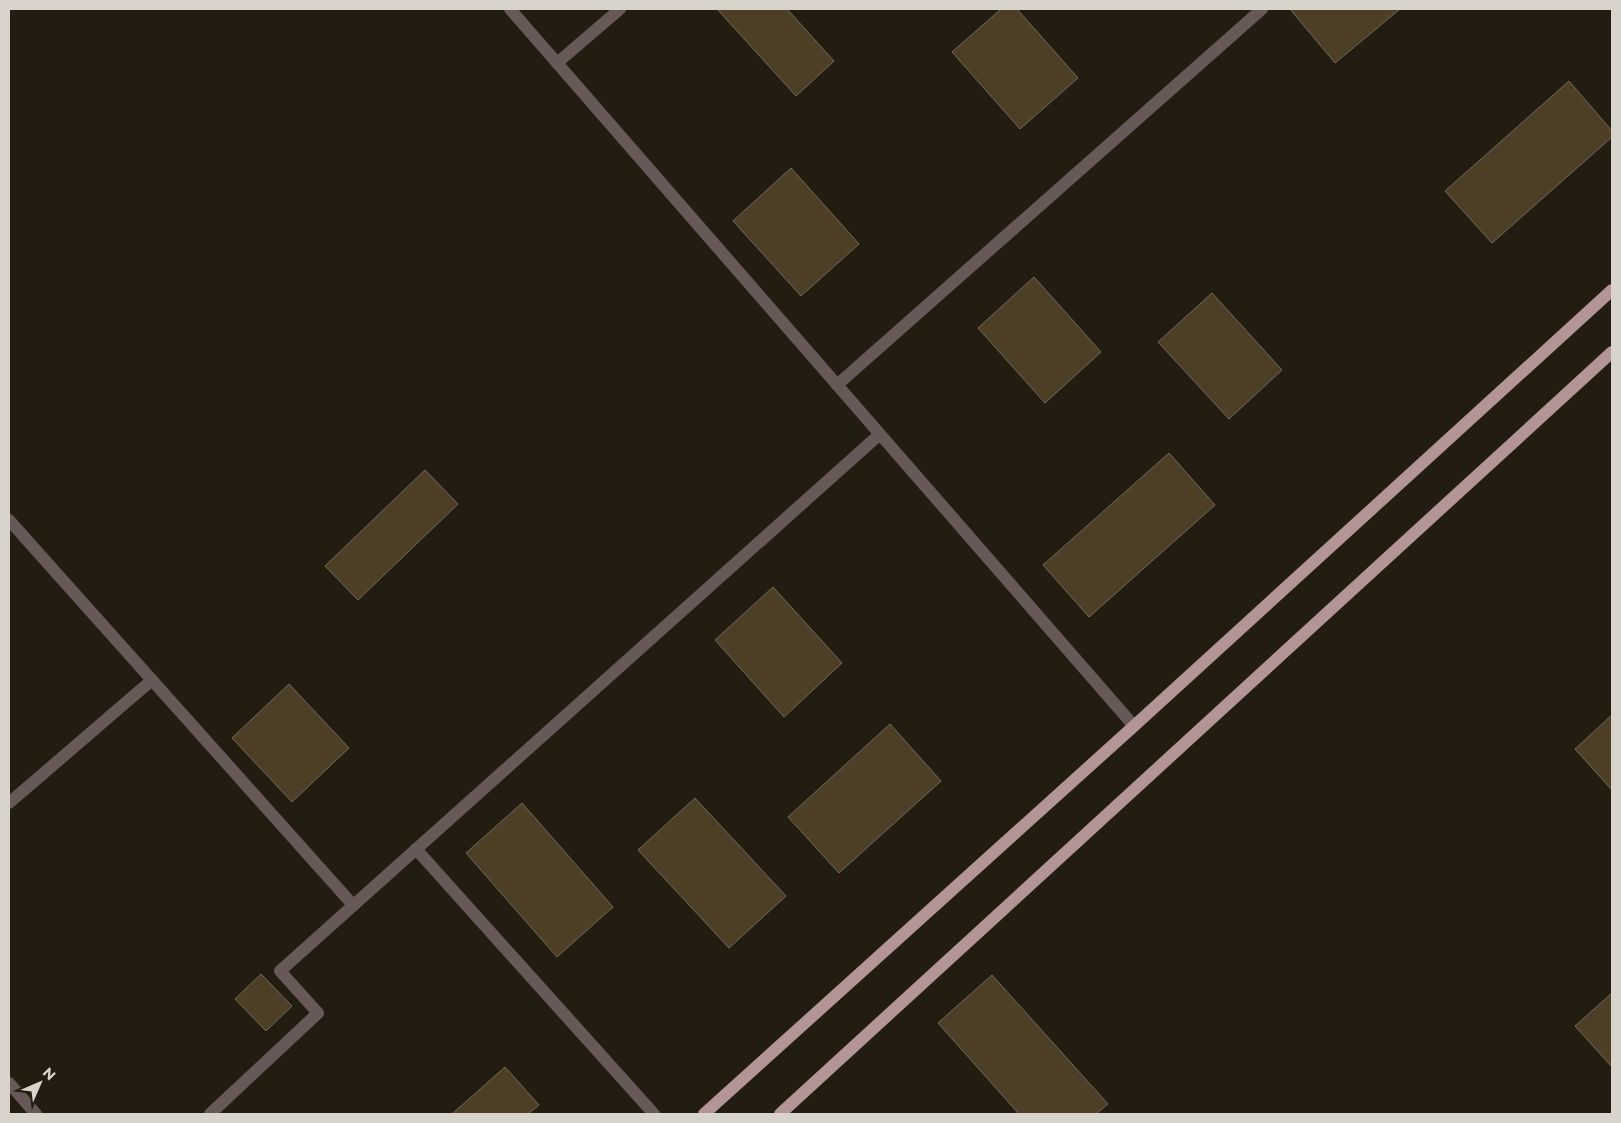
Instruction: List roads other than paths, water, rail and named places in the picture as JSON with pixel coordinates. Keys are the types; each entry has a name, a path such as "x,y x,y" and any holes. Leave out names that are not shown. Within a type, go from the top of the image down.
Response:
{"main road":[{"path":"704,1114 1134,726 1612,290"},
{"path":"780,1114 1612,352"}],"street":[{"path":"510,9 1134,726"},
{"path":"557,63 620,9"},
{"path":"837,385 1262,9"},
{"path":"210,1114 318,1013 280,971 880,434"},
{"path":"9,520 353,905"},
{"path":"9,803 152,680"},
{"path":"416,849 654,1114"},
{"path":"9,1083 36,1114"}]}
